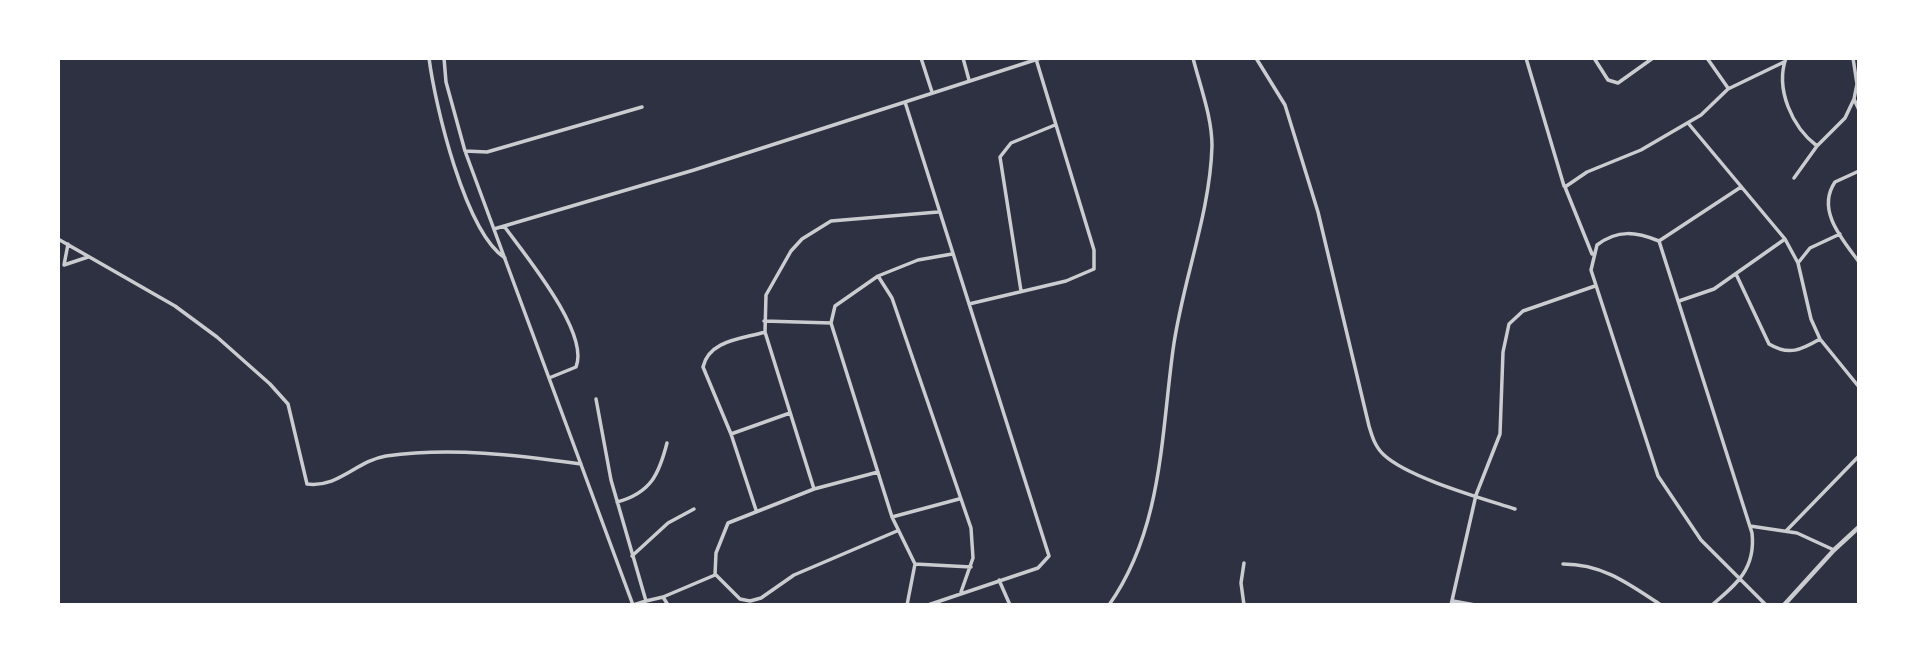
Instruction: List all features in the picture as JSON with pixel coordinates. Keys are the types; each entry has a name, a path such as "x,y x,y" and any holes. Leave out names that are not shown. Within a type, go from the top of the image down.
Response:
{"street":[{"path":"429,58 433,91 473,216 493,250 505,258"},
{"path":"444,58 446,82 465,150 633,605 663,597 715,575"},
{"path":"921,58 932,93"},
{"path":"962,58 969,80"},
{"path":"1109,605 1129,573 1154,502 1169,404 1173,350 1205,193 1211,134 1193,58"},
{"path":"1256,58 1285,105 1318,212 1369,426 1377,447 1390,460 1438,483 1515,509"},
{"path":"1526,58 1565,187 1592,255"},
{"path":"1594,58 1608,80 1618,83 1653,58"},
{"path":"1707,58 1728,89"},
{"path":"1794,178 1817,146 1845,118 1854,99 1857,84 1853,58"},
{"path":"494,229 694,170 1039,59 1094,250 1094,269 1066,281 968,304"},
{"path":"1565,187 1577,177 1641,150 1688,123 1708,110 1728,89 1785,60 1784,91 1794,123 1817,146"},
{"path":"1854,99 1859,110"},
{"path":"905,102 1049,556 1038,568 960,593 932,605"},
{"path":"465,150 488,152 642,107"},
{"path":"1688,123 1784,239 1798,264 1811,318 1820,339 1859,387"},
{"path":"1021,291 1000,157 1011,143 1056,125"},
{"path":"1859,171 1835,182 1829,190 1828,213 1859,262"},
{"path":"1659,241 1741,187"},
{"path":"814,489 765,332 766,295 782,264 802,239 817,228 838,220 938,212"},
{"path":"505,226 568,322 578,343 580,356 576,366 549,378"},
{"path":"1659,241 1643,235 1620,233 1597,245 1592,255 1591,270 1595,286 1658,476 1701,541 1766,605"},
{"path":"1798,264 1810,248 1840,234"},
{"path":"58,239 175,306 217,337 270,384 288,404 307,484 318,485 338,480 366,461 443,451 581,464"},
{"path":"1679,301 1714,289 1784,239"},
{"path":"1659,241 1750,526 1754,550 1740,582 1712,605"},
{"path":"64,265 68,244"},
{"path":"907,605 915,564 907,542 897,531 892,517 831,323 835,306 878,276 918,260 952,254"},
{"path":"58,267 90,257"},
{"path":"1736,274 1769,344 1792,352 1820,339"},
{"path":"878,276 892,298 971,528 974,548 971,567 960,593"},
{"path":"1475,605 1451,603 1476,495 1500,434 1503,352 1508,324 1523,310 1595,286"},
{"path":"764,321 831,323"},
{"path":"756,510 732,434 703,367 705,357 714,346 765,332"},
{"path":"596,399 617,502 646,601"},
{"path":"732,434 790,413"},
{"path":"617,502 635,498 651,485 659,473 667,443"},
{"path":"1786,531 1858,460"},
{"path":"878,472 814,489 728,523 716,553 715,575 740,599 750,601 761,598 794,575 897,531"},
{"path":"892,517 960,499"},
{"path":"632,556 668,523 694,509"},
{"path":"1750,526 1786,531 1834,550"},
{"path":"1784,605 1859,527"},
{"path":"1244,563 1241,583 1244,605"},
{"path":"915,564 971,567"},
{"path":"1563,564 1596,567 1629,583 1661,605"},
{"path":"999,580 1010,605"},
{"path":"663,597 668,605"}]}
